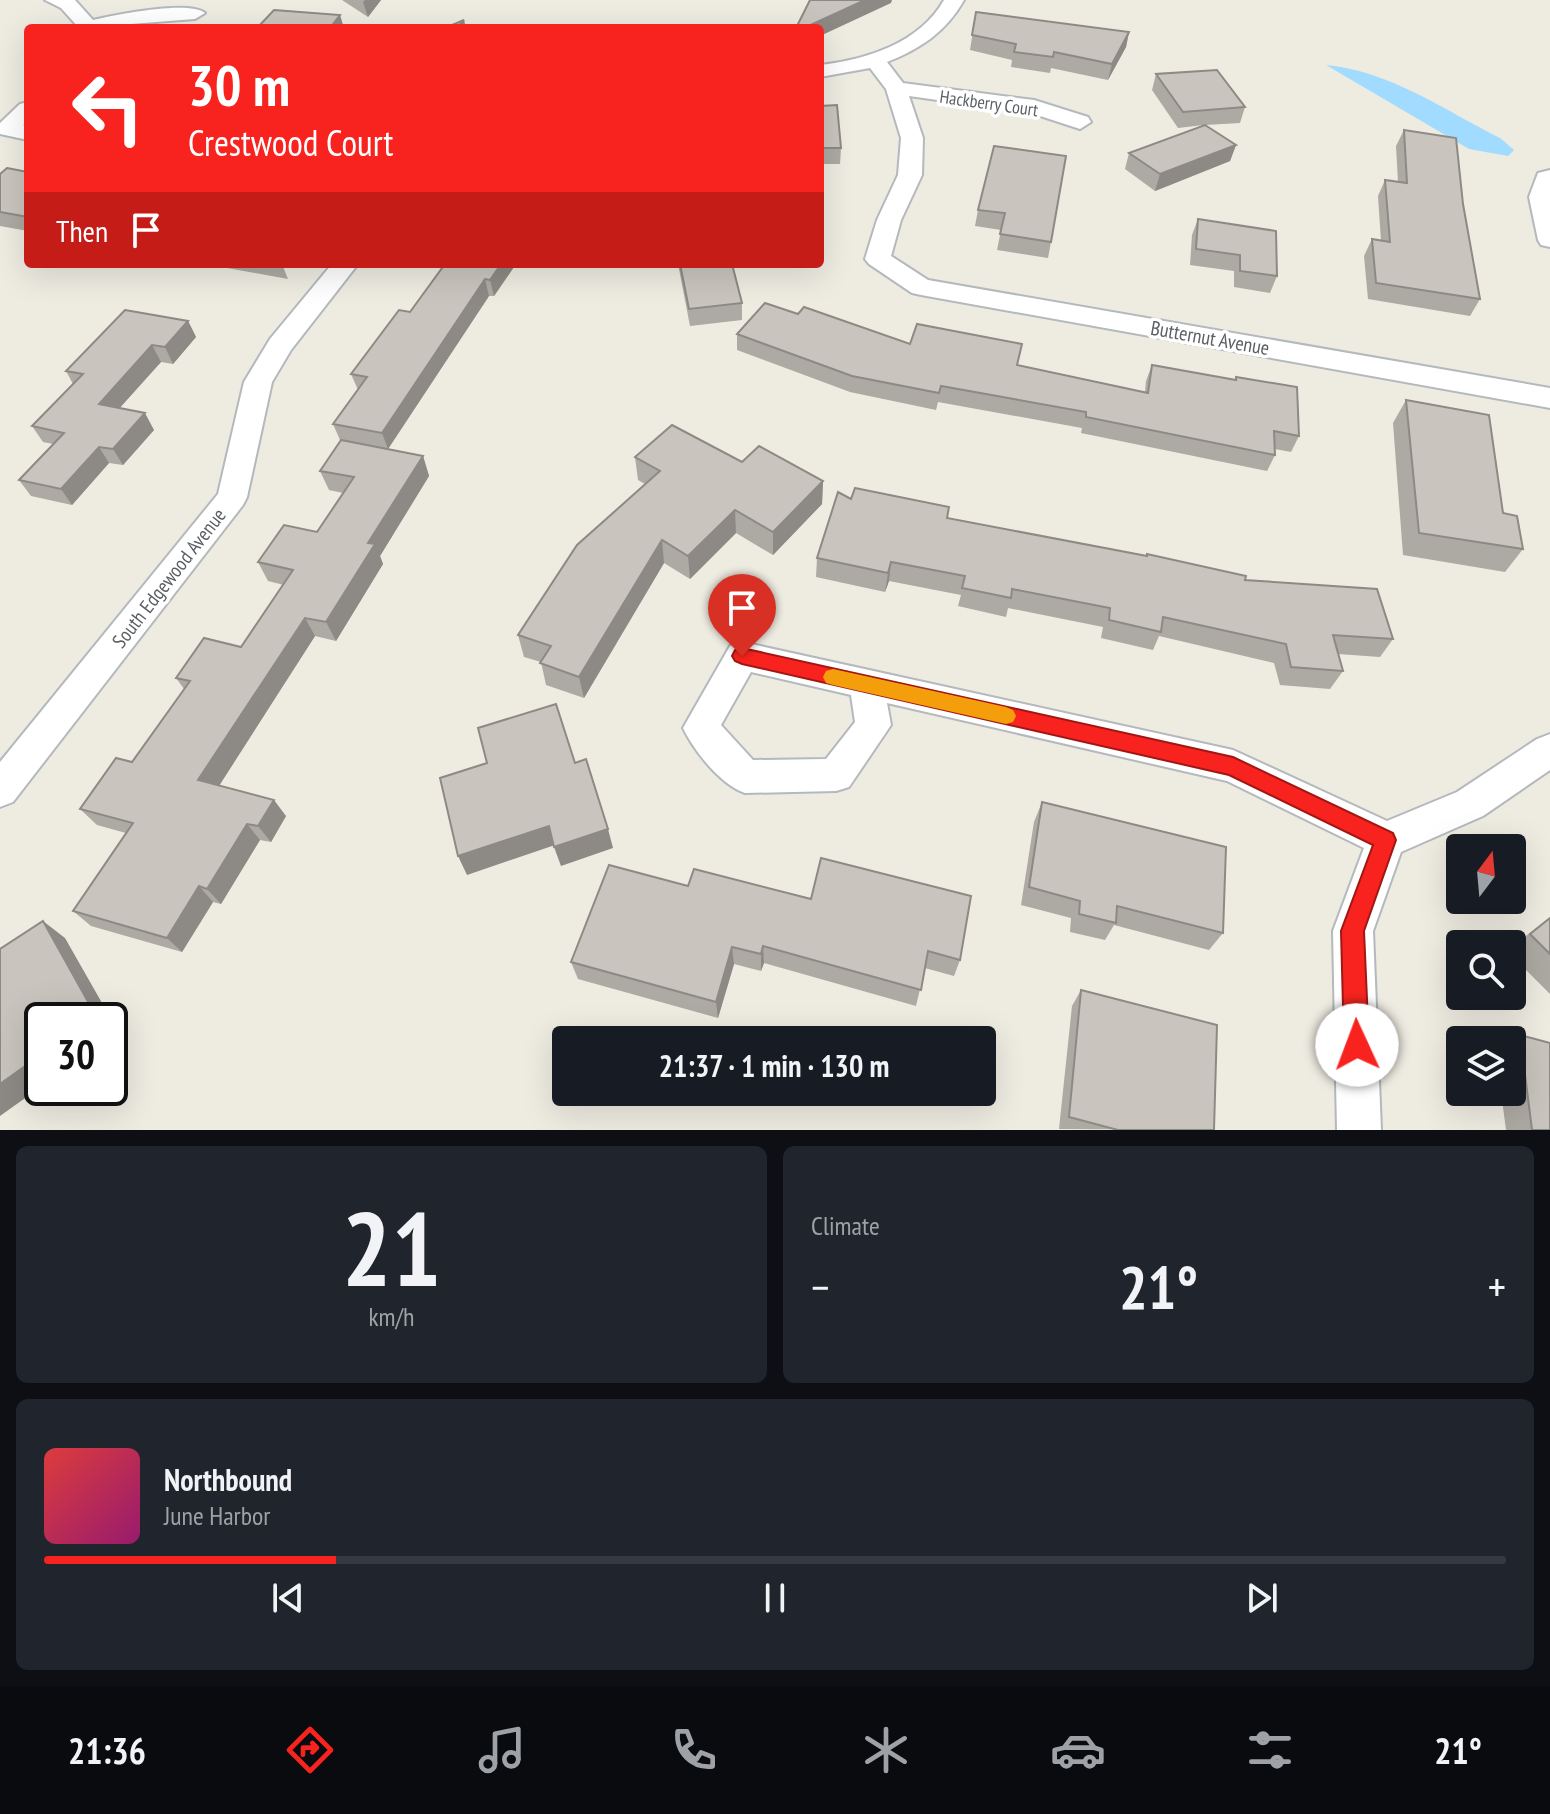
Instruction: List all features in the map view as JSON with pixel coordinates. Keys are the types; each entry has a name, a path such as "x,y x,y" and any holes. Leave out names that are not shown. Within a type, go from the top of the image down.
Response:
{"street":[{"path":"55,0 68,4 86,24"},
{"path":"824,71 876,62 948,16 954,0"},
{"path":"102,24 139,15 195,13"},
{"path":"876,62 896,88"},
{"name":"Hackberry Court","path":"896,88 1034,107 1080,122"},
{"name":"Butternut Avenue","path":"896,88 912,138 910,175 889,220 878,259 921,287 1550,398"},
{"path":"24,113 6,129 24,132"},
{"path":"1550,177 1546,178 1541,197 1550,240"},
{"name":"South Edgewood Avenue","path":"0,790 232,497 258,382 280,345 342,268"},
{"path":"867,685 873,725 836,775 745,777 701,728 742,656 1233,766 1386,840"},
{"path":"1359,1130 1353,931 1386,840 1470,804 1550,750"}],"water":[{"path":"1326,65 1394,83 1500,138 1514,150 1508,156 1469,149"}],"building":[{"path":"810,0 865,0 813,24 798,24"},
{"path":"274,10 340,15 333,24 261,24"},
{"path":"976,12 1129,32 1112,64 1054,52 1053,57 1014,52 1016,44 972,35"},
{"path":"1217,70 1245,107 1183,112 1156,74"},
{"path":"837,105 841,148 824,148 824,106"},
{"path":"1205,125 1236,145 1160,174 1129,153"},
{"path":"1404,130 1456,138 1463,204 1480,299 1376,283 1372,239 1390,242 1385,180 1407,183"},
{"path":"994,146 1066,156 1051,242 1000,234 1005,213 978,210"},
{"path":"7,168 24,171 24,216 0,212 0,174"},
{"path":"1198,219 1276,231 1277,276 1240,271 1240,255 1196,249"},
{"path":"442,268 498,268 490,280 485,279 382,433 333,424 367,377 351,374 399,310 410,312"},
{"path":"681,268 733,268 742,303 689,309"},
{"path":"765,303 798,314 804,307 910,344 917,324 1022,344 1017,365 1148,393 1152,365 1297,387 1299,436 1274,431 1275,455 1086,417 1086,412 941,386 939,393 852,376 737,334"},
{"path":"125,310 188,321 165,347 152,345 99,404 145,413 113,449 99,447 61,489 19,480 64,433 32,426 83,374 66,371"},
{"path":"1406,400 1489,415 1503,513 1517,516 1523,549 1419,533"},
{"path":"672,425 742,462 759,446 823,481 773,532 735,510 688,556 662,540 579,677 540,663 551,646 518,635 577,545 660,471 635,457"},
{"path":"341,440 423,456 368,543 375,544 326,622 305,618 198,780 274,800 258,826 247,824 207,889 199,886 167,938 73,911 133,823 80,809 116,758 132,762 190,681 176,678 204,638 241,647 293,570 258,562 284,525 317,532 354,477 320,471"},
{"path":"855,488 949,507 947,518 1147,554 1246,576 1245,580 1377,589 1393,639 1333,635 1343,671 1291,667 1286,644 1163,617 1161,632 1109,620 1110,608 1012,589 1011,598 962,588 965,576 891,562 888,573 817,558 838,492 851,499"},
{"path":"556,704 575,763 586,759 608,829 554,847 549,826 458,856 440,778 487,763 478,728"},
{"path":"1042,802 1226,847 1223,933 1117,906 1116,923 1079,914 1080,901 1029,887"},
{"path":"821,858 971,896 960,960 928,951 921,990 763,946 761,954 732,947 716,1002 571,962 609,865 688,886 694,869 811,899"},
{"path":"1550,918 1550,954 1530,934"},
{"path":"43,921 88,1002 24,1002 24,1067 0,1084 0,949"},
{"path":"1081,990 1217,1025 1214,1130 1118,1130 1069,1117"},
{"path":"1526,1037 1550,1043 1550,1130 1532,1130 1526,1082"}],"slow traffic":[{"path":"833,677 1006,716"}],"route":[{"path":"742,656 1233,766 1386,840 1353,931 1357,1045"}]}
